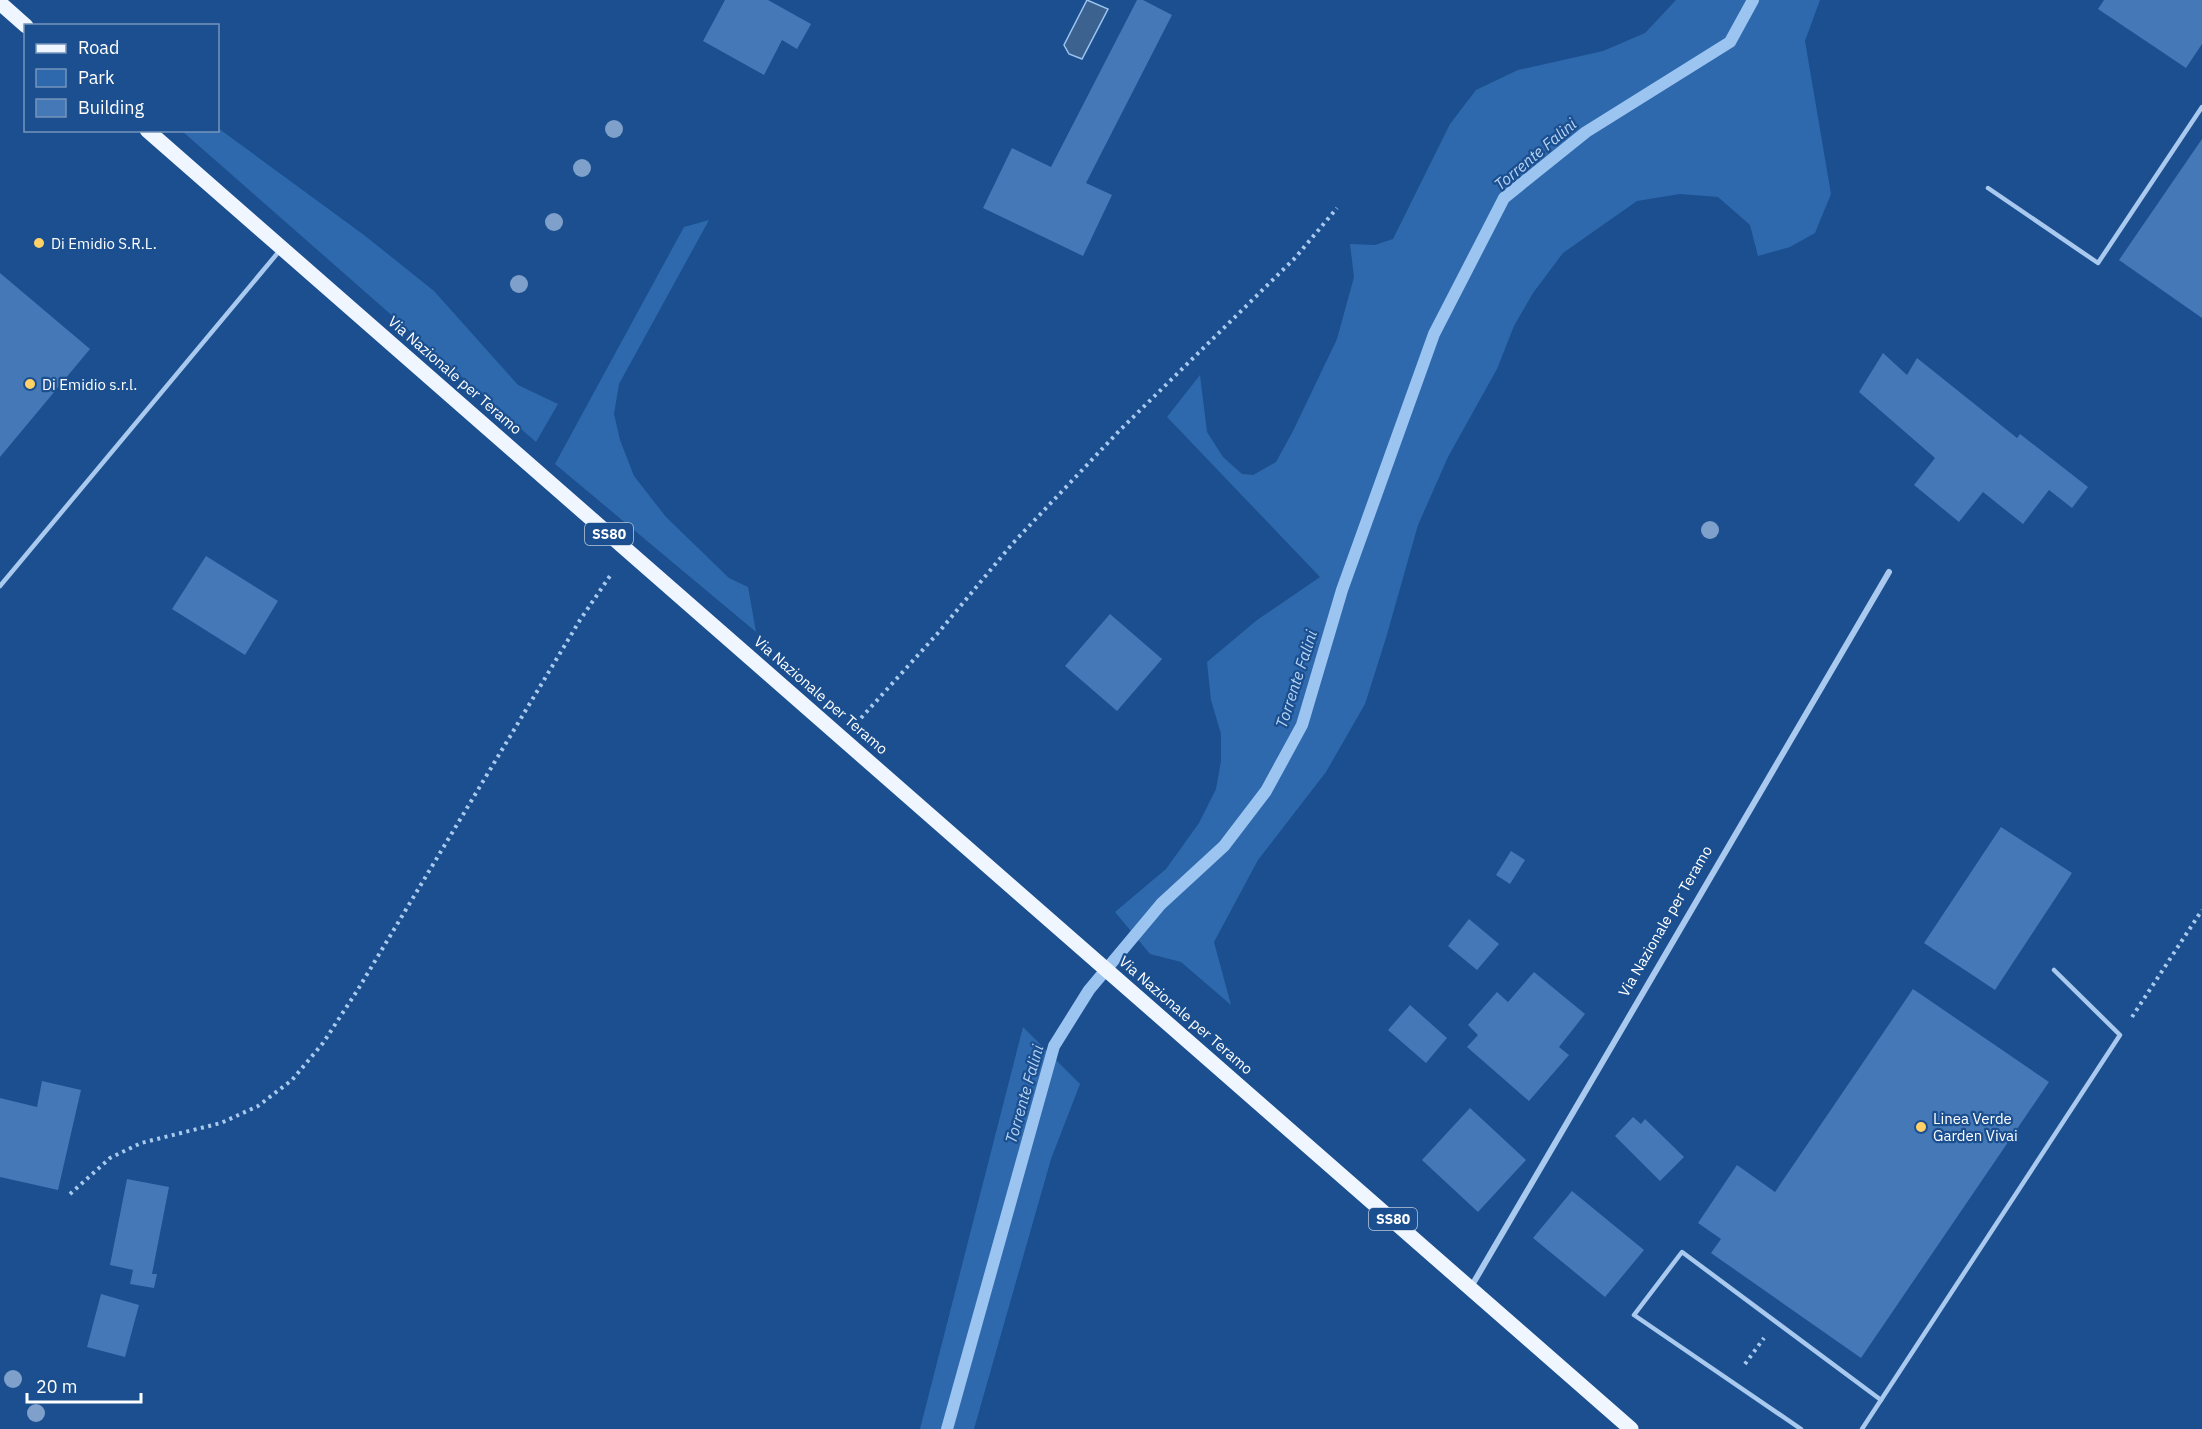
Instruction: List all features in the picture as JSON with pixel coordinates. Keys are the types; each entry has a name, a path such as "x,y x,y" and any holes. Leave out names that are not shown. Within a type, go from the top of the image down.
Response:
{"main road":[{"path":"0,3 24,24"},
{"name":"Via Nazionale per Teramo","path":"149,132 1631,1429"}],"street":[{"name":"Via Nazionale per Teramo","path":"1471,1288 1889,572"}],"lane":[{"path":"1989,188 2098,263 2202,107"},
{"path":"0,586 282,248"},
{"path":"1862,1429 2120,1035 2054,970"},
{"path":"1801,1429 1634,1315 1682,1252 1881,1400"}],"path":[{"path":"843,738 938,633 1012,543 1137,412 1295,258 1337,208"},
{"path":"70,1194 110,1158 141,1143 221,1123 258,1106 292,1080 323,1043 357,991 574,630 628,550"},
{"path":"2120,1035 2202,910"},
{"path":"1732,1382 1776,1321"}],"green space":[{"path":"1676,0 1820,0 1805,41 1831,194 1815,233 1790,247 1758,256 1750,225 1718,197 1680,194 1637,201 1563,253 1533,293 1514,326 1497,369 1448,457 1418,525 1365,704 1326,772 1258,860 1214,942 1231,1005 1181,962 1150,954 1115,912 1166,869 1199,823 1216,789 1221,761 1221,734 1211,700 1207,662 1257,620 1320,577 1167,417 1200,375 1207,432 1223,457 1242,474 1253,475 1276,462 1337,339 1354,277 1350,244 1375,245 1393,239 1450,124 1476,90 1518,70 1603,51 1645,33"},
{"path":"219,129 364,235 434,291 518,385 558,404 536,442 183,132 219,132"},
{"path":"709,220 619,384 614,414 620,440 634,476 666,517 729,578 748,587 756,632 555,464 684,227"},
{"path":"1023,1027 1080,1084 1051,1159 974,1429 920,1429"}],"shaded area":[{"path":"1087,0 1108,9 1082,59 1069,54 1064,45"}],"building":[{"path":"725,0 768,0 811,24 797,49 782,40 764,75 703,41"},
{"path":"1137,0 1143,0 1172,15 1086,183 1112,195 1083,256 983,208 1012,148 1051,167"},
{"path":"2104,0 2202,0 2202,44 2186,68 2098,9"},
{"path":"2202,139 2202,318 2119,260"},
{"name":"Di Emidio s.r.l.","path":"0,273 90,349 0,457"},
{"path":"1883,353 1907,375 1917,358 2017,438 2020,434 2088,487 2072,508 2049,490 2023,524 1983,492 1959,522 1914,485 1935,458 1859,392"},
{"path":"206,556 278,601 245,655 172,609"},
{"path":"1110,614 1162,659 1117,711 1065,666"},
{"path":"2001,827 2072,873 1995,990 1924,943"},
{"path":"1511,851 1525,860 1510,884 1496,875"},
{"path":"1469,919 1499,944 1477,970 1448,946"},
{"path":"1534,972 1585,1014 1559,1047 1569,1055 1529,1101 1467,1047 1478,1035 1468,1025 1497,992 1508,1002"},
{"path":"1913,989 2049,1082 1861,1358 1711,1253 1721,1239 1698,1223 1737,1165 1775,1192"},
{"path":"1410,1005 1447,1038 1426,1063 1388,1030"},
{"path":"42,1081 81,1090 58,1190 0,1177 0,1098 37,1107"},
{"path":"1470,1108 1526,1160 1478,1212 1422,1160"},
{"path":"1633,1117 1641,1124 1645,1119 1684,1157 1660,1181 1615,1136"},
{"path":"127,1179 169,1187 152,1274 157,1274 154,1288 130,1284 133,1270 110,1265"},
{"path":"1572,1191 1644,1250 1605,1297 1533,1238"},
{"path":"101,1294 139,1305 125,1357 87,1347"}],"waterway":[{"name":"Torrente Falini","path":"947,1429 1054,1046 1089,990 1161,904 1224,846 1266,791 1302,725 1342,590 1434,334 1504,198 1586,132 1730,42 1753,0"}],"place":[{"name":"Di Emidio S.R.L.","path":"39,243"},
{"name":"Di Emidio s.r.l.","path":"30,384"},
{"name":"Linea Verde Garden Vivai","path":"1921,1127"}]}
